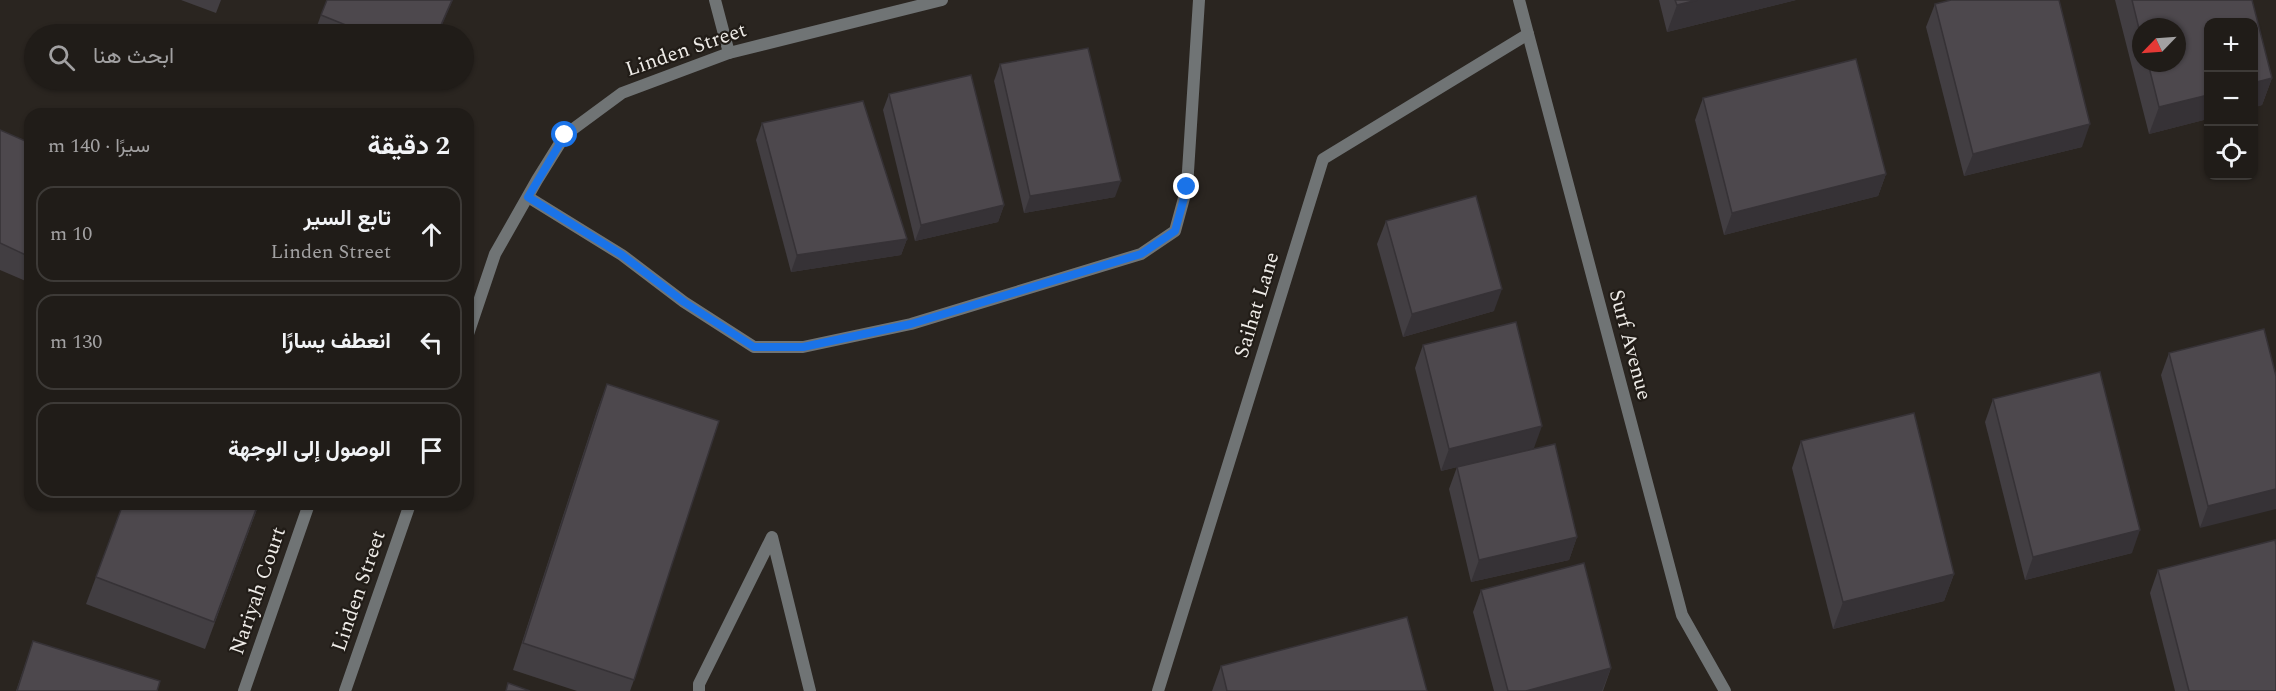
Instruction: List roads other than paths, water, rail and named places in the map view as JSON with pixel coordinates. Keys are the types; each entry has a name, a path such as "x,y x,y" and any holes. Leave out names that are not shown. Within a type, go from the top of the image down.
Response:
{"street":[{"path":"715,0 729,53"},
{"name":"Linden Street","path":"474,316 495,254 565,135 622,93 729,53 942,0"},
{"path":"528,197 622,255 684,302 754,347 803,347 911,324 1141,254 1175,231 1187,187 1199,0"},
{"name":"Surf Avenue","path":"1519,0 1682,615 1725,691"},
{"name":"Saihat Lane","path":"1158,691 1323,159 1528,34"},
{"name":"Nariyah Court","path":"244,691 307,510"},
{"name":"Linden Street","path":"345,691 408,510"},
{"path":"699,691 699,684 772,537 810,691"}]}
